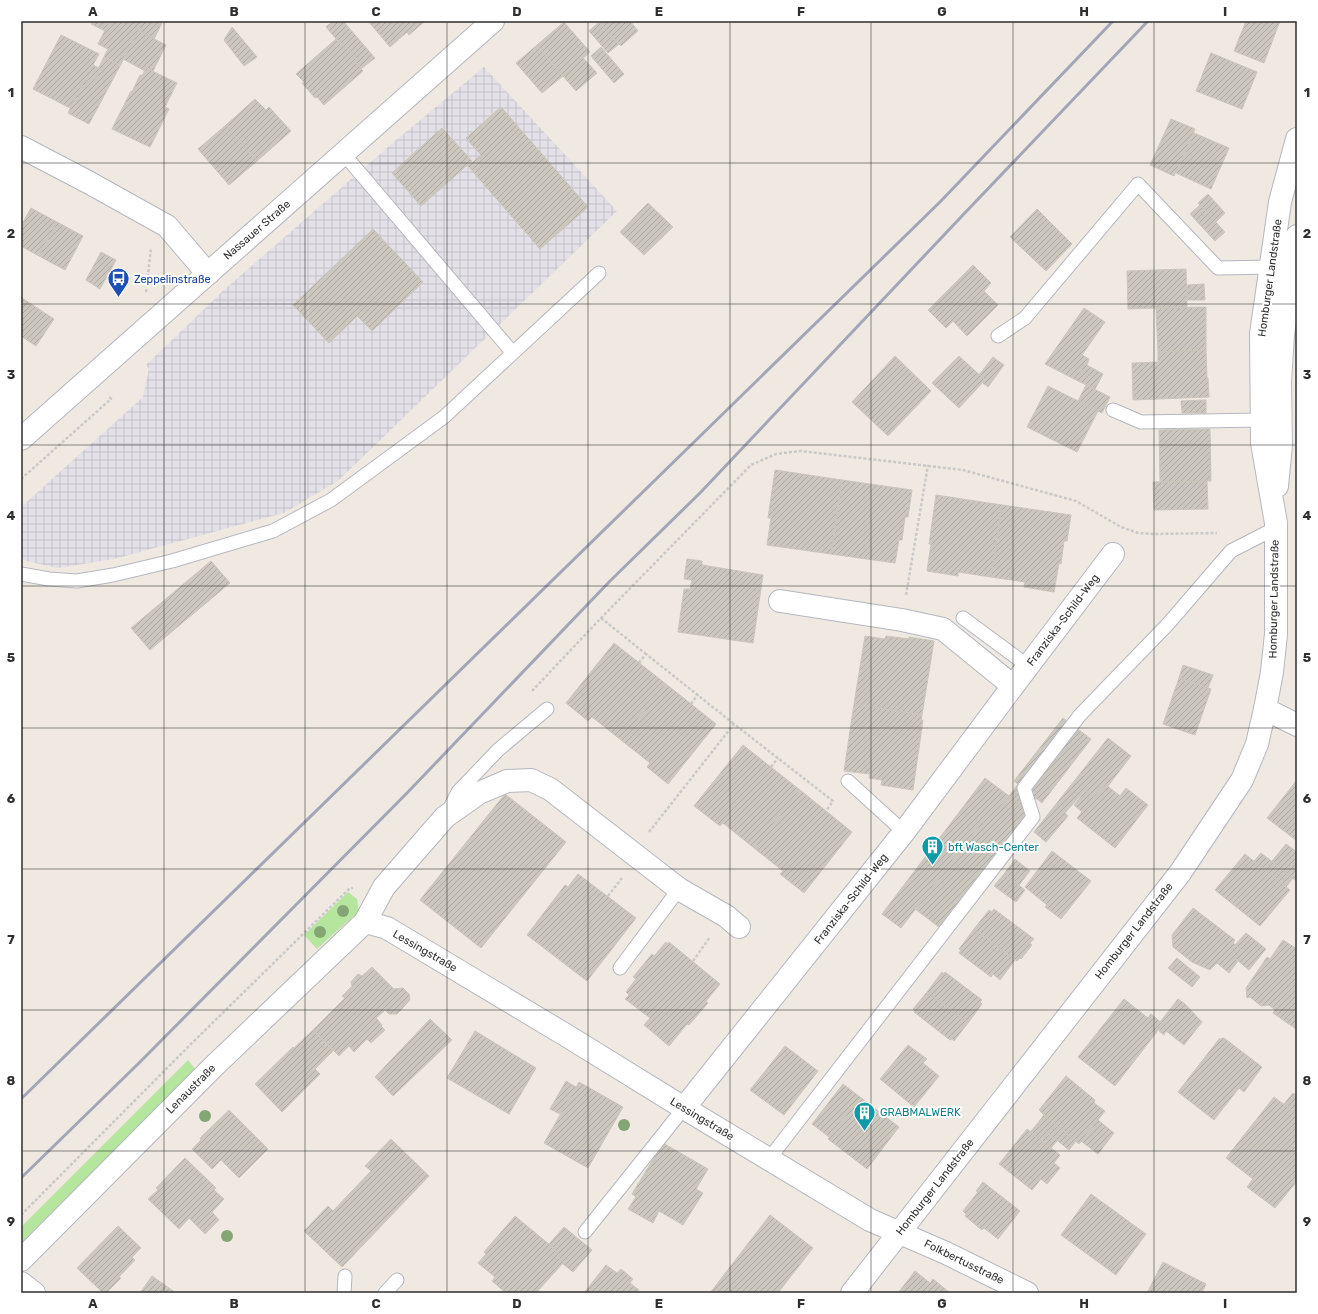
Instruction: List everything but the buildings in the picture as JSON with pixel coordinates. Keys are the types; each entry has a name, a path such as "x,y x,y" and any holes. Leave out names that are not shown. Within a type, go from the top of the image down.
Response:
{"street":[{"name":"Nassauer Straße","path":"21,439 493,21"},
{"name":"Homburger Landstraße","path":"852,1293 1180,873 1242,780 1256,744 1272,672 1276,634 1276,521 1281,445 1280,382 1286,270 1280,202 1297,139"},
{"path":"21,146 167,226 208,274"},
{"name":"Homburger Landstraße","path":"1276,521 1262,443 1261,334 1286,270 1297,236"},
{"name":"Franziska-Schild-Weg","path":"684,1108 904,832 1113,554"},
{"path":"780,601 902,620 942,629 1013,686"},
{"path":"1265,709 1297,725"},
{"path":"365,922 384,887 445,817 479,793 507,781 531,780 550,789 679,889 726,916 739,928"},
{"name":"Lessingstraße","path":"365,922 387,928 870,1220 899,1232"},
{"name":"Lenaustraße","path":"21,1260 213,1068 365,922"},
{"name":"Folkbertusstraße","path":"899,1232 946,1252 1028,1293"},
{"path":"21,1283 34,1293"}],"lane":[{"path":"344,153 512,352"},
{"path":"998,336 1025,318 1138,184 1218,268 1286,270"},
{"path":"21,574 49,580 77,580 113,575 172,561 273,531 330,500 444,417 512,352 599,274"},
{"path":"1114,410 1141,422 1261,420"},
{"path":"769,1159 1033,817 1024,788 1080,715 1168,624 1232,551 1276,521"},
{"path":"963,618 1028,666"},
{"path":"445,817 458,792 498,750 547,708"},
{"path":"848,781 904,832"},
{"path":"620,968 679,889"},
{"path":"585,1232 684,1108"},
{"path":"344,1293 345,1276"},
{"path":"385,1293 397,1280"}],"path":[{"path":"146,292 152,242"},
{"path":"21,479 111,399"},
{"path":"902,620 928,465"},
{"path":"601,618 833,802 826,811"},
{"path":"639,663 646,654"},
{"path":"691,704 698,694"},
{"path":"632,853 734,724"},
{"path":"771,767 778,758"},
{"path":"21,1215 191,1044 350,888 358,887"}],"shaded area":[{"path":"484,67 617,211 338,481 284,513 114,559 58,568 26,561 21,557 21,507 143,397 149,369 146,365 225,289 395,141"}],"green space":[{"path":"348,892 357,899 359,911 317,949 304,935"},
{"path":"188,1060 196,1070 21,1243 21,1227"}],"railway":[{"path":"21,1099 941,201 1113,21"},
{"path":"21,1178 139,1063 407,793 610,581 700,493 1148,21"}],"place":[{"name":"Zeppelinstraße","path":"118,298"},
{"name":"bft Wasch-Center","path":"932,866"},
{"name":"GRABMALWERK","path":"864,1132"}]}
